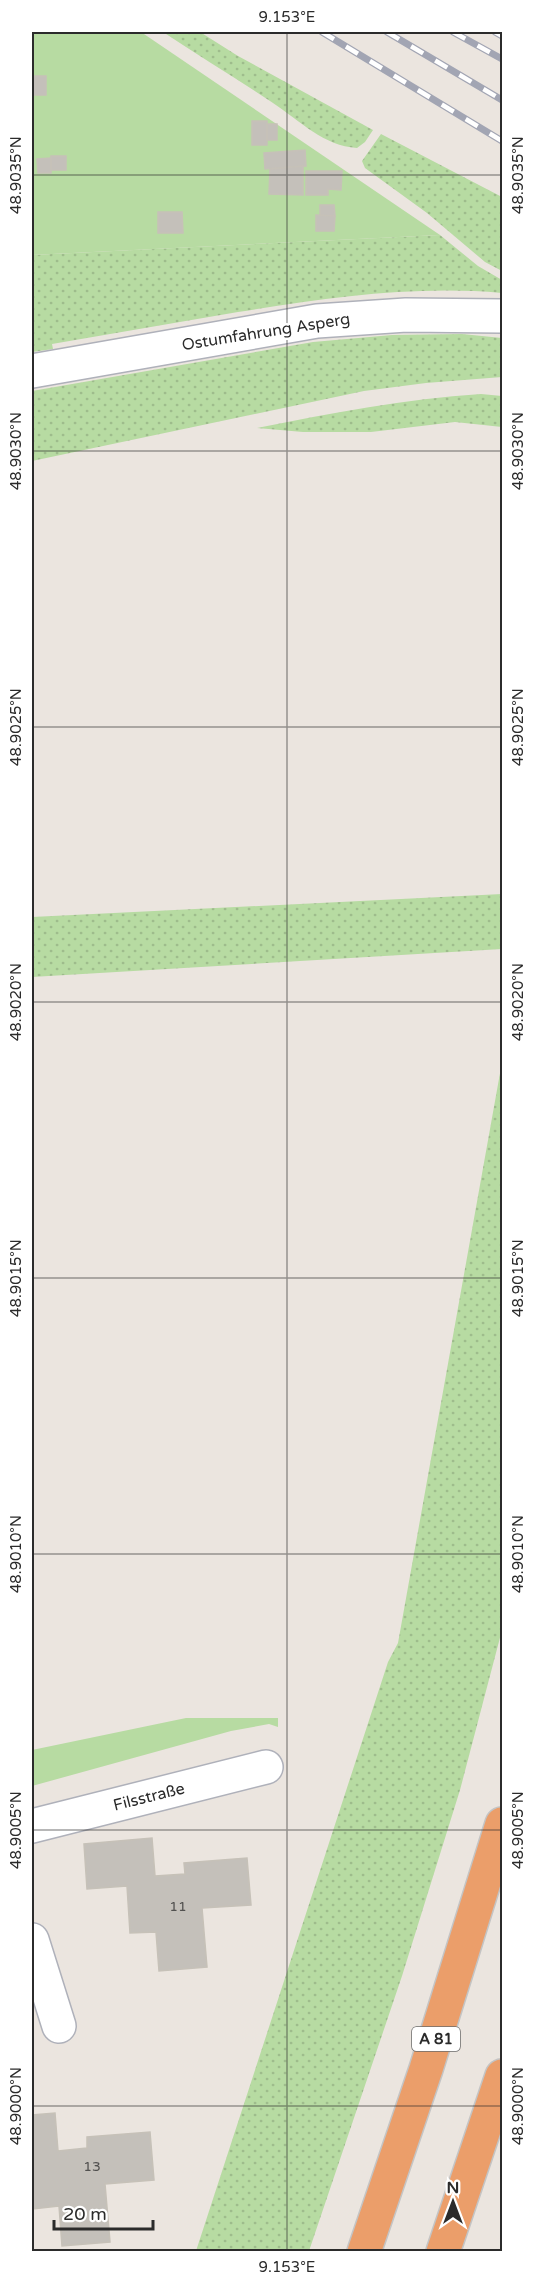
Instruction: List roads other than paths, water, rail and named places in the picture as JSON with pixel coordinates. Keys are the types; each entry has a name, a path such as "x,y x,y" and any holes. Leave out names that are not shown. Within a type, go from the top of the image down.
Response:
{"highway":[{"name":"A 81","path":"364,2252 426,2069 502,1824"},
{"path":"443,2252 502,2076"}],"street":[{"name":"Ostumfahrung Asperg","path":"32,370 317,321 406,315 502,316"},
{"name":"Filsstraße","path":"32,1826 266,1767"},
{"path":"32,1940 59,2026"}],"railway":[{"path":"322,32 502,141"},
{"path":"387,32 502,100"},
{"path":"453,32 502,59"},
{"path":"495,32 502,36"}]}
